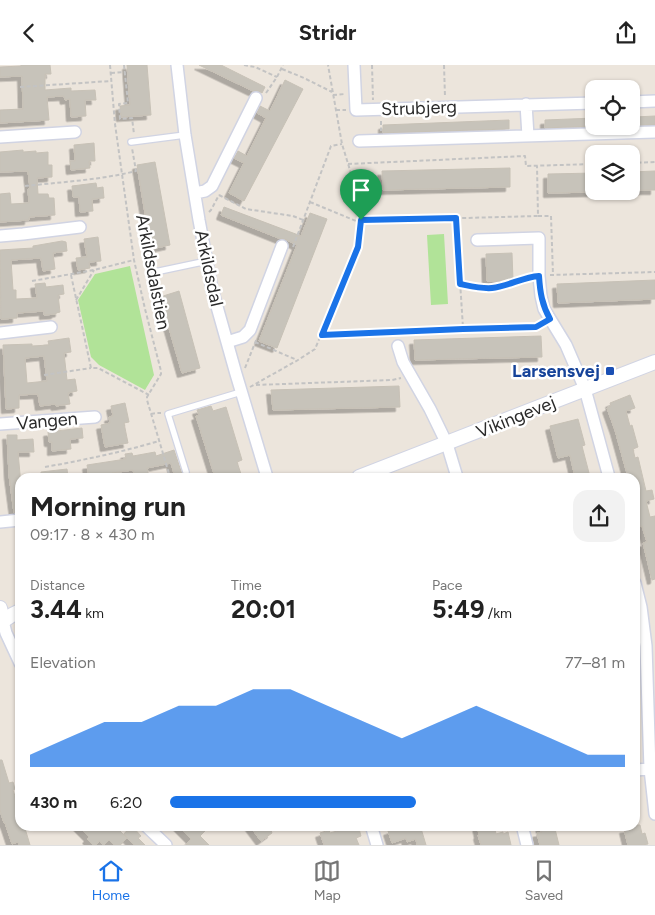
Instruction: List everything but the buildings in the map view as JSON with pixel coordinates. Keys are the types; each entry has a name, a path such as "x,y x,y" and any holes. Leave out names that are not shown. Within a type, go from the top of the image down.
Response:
{"street":[{"name":"Arkildsdal","path":"177,65 195,193 212,289 266,473"},
{"name":"Strubjerg","path":"354,65 356,109 585,103"},
{"path":"195,193 205,191 212,185 256,97"},
{"path":"640,102 655,101"},
{"path":"526,104 528,136"},
{"path":"0,137 75,132"},
{"name":"Strubjerg","path":"359,141 655,132"},
{"path":"0,236 80,227"},
{"path":"477,240 539,238 539,276 544,309 566,345 585,389 608,473"},
{"path":"226,342 243,337 250,330 282,246"},
{"path":"0,333 51,327"},
{"path":"398,346 403,363 430,409 447,444 455,473"},
{"name":"Vikingevej","path":"370,473 655,362"},
{"name":"Vangen","path":"0,424 95,417"},
{"path":"0,522 15,520"},
{"path":"640,603 640,646 655,813"},
{"path":"15,614 1,617 15,652"},
{"path":"640,770 650,769"},
{"path":"151,831 166,845"},
{"path":"373,831 377,845"},
{"path":"524,831 527,845"}],"lane":[{"path":"133,142 186,135"},
{"path":"155,273 207,261"},
{"path":"186,472 168,414 241,392"}],"path":[{"name":"Arkildsdalstien","path":"110,65 134,260 161,371 149,395"},
{"path":"25,186 79,181 136,171 132,118 120,119 119,104 128,103 124,65"},
{"path":"244,65 255,67 277,77"},
{"path":"241,392 315,349 358,247 361,220 360,208 342,144 328,65"},
{"path":"372,65 382,141"},
{"path":"444,65 446,107"},
{"path":"281,69 332,92"},
{"path":"111,73 125,72"},
{"path":"20,87 111,81"},
{"path":"348,164 525,156 526,166 585,164"},
{"path":"640,163 655,162"},
{"path":"310,203 356,221 538,216 537,166"},
{"path":"219,195 246,209 293,216 303,220"},
{"path":"456,218 463,329"},
{"path":"32,281 71,275 134,260"},
{"path":"76,300 94,270"},
{"path":"460,284 491,288 539,276 655,272"},
{"path":"71,275 92,368"},
{"path":"322,335 536,327 550,319"},
{"path":"256,342 298,360"},
{"path":"44,375 98,368 149,395 147,400 169,473"},
{"path":"254,385 392,380 411,376"},
{"path":"46,467 136,448 159,441"}],"green space":[{"path":"444,234 448,304 431,305 427,235"},
{"path":"130,266 154,375 145,390 99,365 91,357 78,300 95,274"}],"place":[{"name":"Larsensvej","path":"610,371"}],"route":[{"path":"456,218 460,284 491,288 539,276 544,309 550,319 536,327 322,335 358,247 361,220 456,218"}]}
